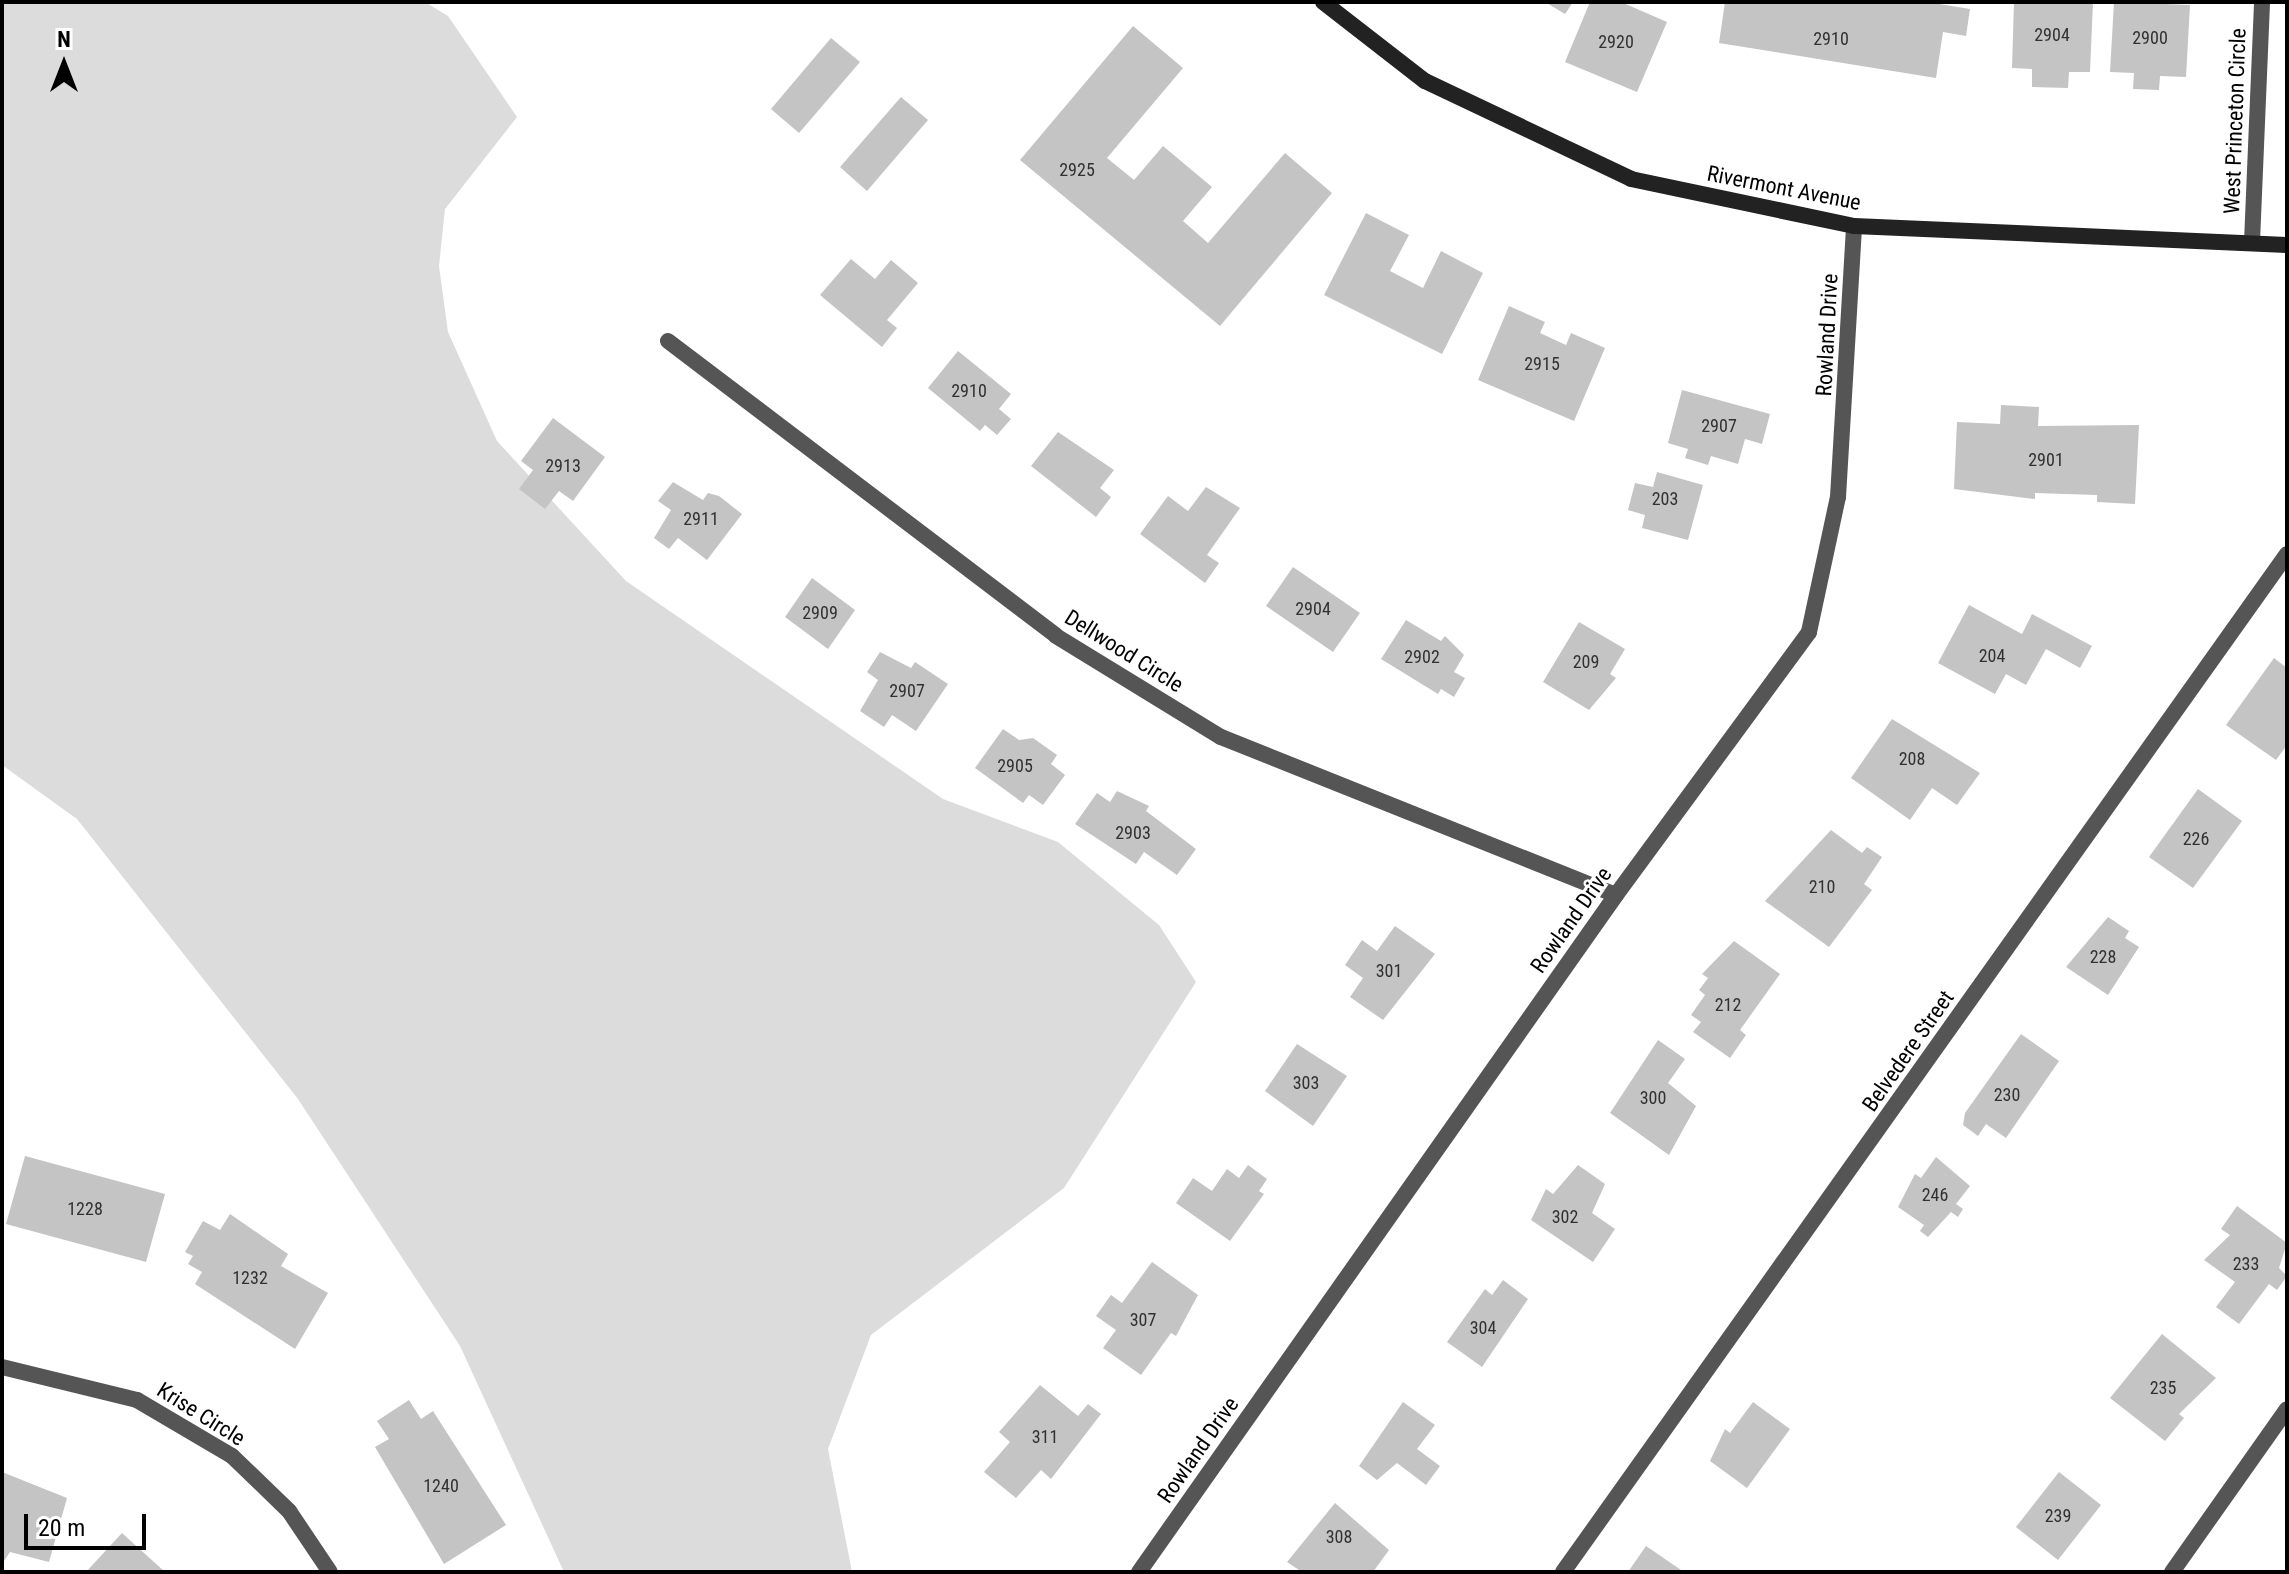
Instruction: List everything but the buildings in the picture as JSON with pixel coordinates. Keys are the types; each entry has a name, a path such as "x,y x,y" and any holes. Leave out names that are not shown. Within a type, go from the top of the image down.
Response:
{"main road":[{"name":"Rivermont Avenue","path":"1323,2 1425,81 1631,179 1854,226 2287,245"}],"street":[{"name":"West Princeton Circle","path":"2252,242 2262,2"},
{"name":"Rowland Drive","path":"1139,1572 1616,895 1809,632 1838,497 1854,226"},
{"name":"Dellwood Circle","path":"668,341 1056,636 1221,737 1616,895"},
{"name":"Belvedere Street","path":"1563,1572 2287,554"},
{"name":"Krise Circle","path":"2,1367 137,1400 232,1456 289,1511 330,1572"},
{"path":"2172,1572 2287,1409"}],"shaded area":[{"path":"2,2 425,2 448,16 517,117 445,209 439,266 448,332 497,441 626,581 943,799 1058,842 1159,925 1196,982 1064,1188 871,1335 828,1449 852,1572 564,1572 460,1346 298,1099 77,819 2,765"}]}
